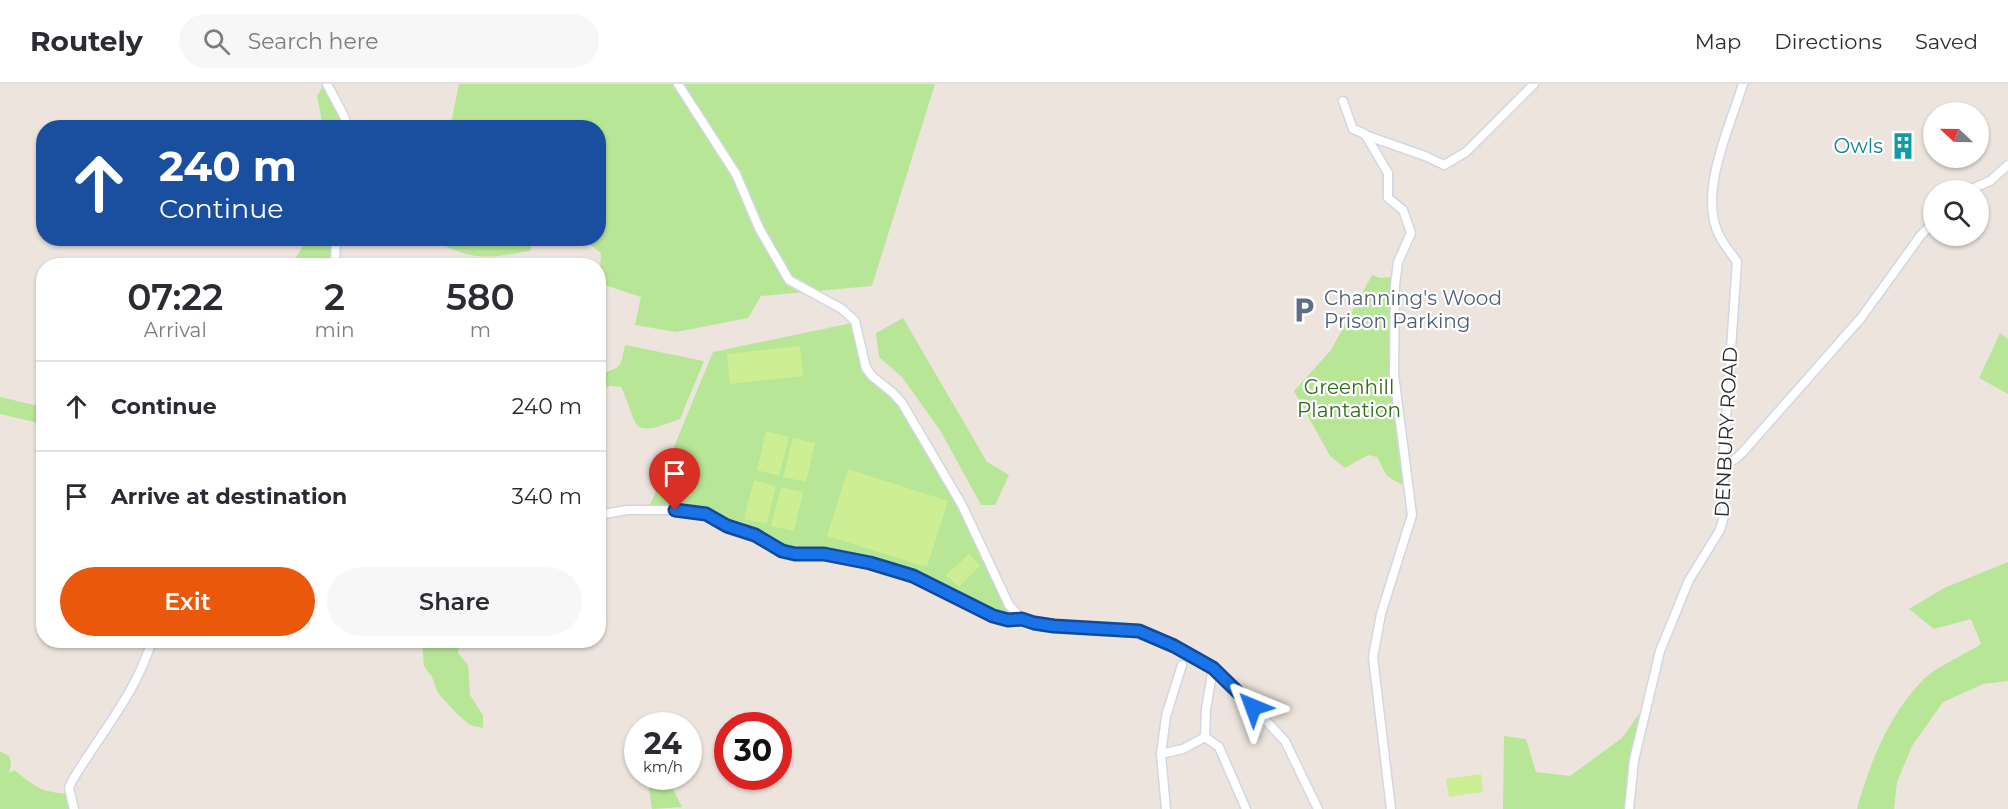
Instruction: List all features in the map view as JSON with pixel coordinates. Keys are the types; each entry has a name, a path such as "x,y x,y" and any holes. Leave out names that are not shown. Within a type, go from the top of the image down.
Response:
{"street":[{"path":"327,84 345,120"},
{"path":"678,84 736,174 759,228 789,280 842,309 855,321 866,368 902,403 962,505 1009,605 1022,619"},
{"path":"1343,100 1353,129 1444,165 1466,152 1534,84"},
{"name":"DENBURY ROAD","path":"1629,809 1634,760 1660,651 1689,580 1720,530 1725,513 1723,464 1737,262 1719,235 1712,212 1712,190 1723,145 1743,84"},
{"path":"1365,134 1388,173 1389,198 1403,210 1411,232 1398,262 1395,285 1394,374 1412,515 1381,614 1373,657 1391,809"},
{"path":"1989,182 2008,165"},
{"path":"1998,175 2008,178"},
{"path":"1723,464 1734,460 1742,453 1787,400 1830,356 1923,234"},
{"path":"606,514 627,510 675,510 706,514 727,526 755,535 782,551 795,554 824,554 870,563 913,576 993,616 1054,626 1139,631 1174,646 1213,668 1285,741 1318,809"},
{"path":"74,809 69,788 72,780 118,713 133,687 150,648"},
{"path":"1166,809 1161,754 1166,716 1182,665"},
{"path":"1204,737 1213,668"},
{"path":"1161,754 1183,749 1204,737"},
{"path":"1204,737 1219,747 1246,809"}],"green space":[{"path":"324,84 345,120 322,120 317,96"},
{"path":"459,84 935,84 872,286 761,296 748,318 676,332 635,325 641,297 606,285 606,258 601,258 601,253 592,246 606,246 606,120 452,120"},
{"path":"303,246 334,246 334,258 296,258"},
{"path":"445,246 532,246 530,251 491,256 471,255"},
{"name":"Greenhill Plantation","path":"1372,275 1380,278 1391,277 1389,364 1403,471 1402,485 1387,476 1377,457 1368,455 1345,468 1330,456 1294,391 1331,350"},
{"path":"903,318 987,462 1009,475 995,505 981,505 940,430 902,377 879,357 876,333"},
{"path":"852,323 865,372 899,406 959,508 1005,606 1016,616 994,614 873,560 826,549 796,551 783,547 764,534 733,522 710,508 650,505 713,352"},
{"path":"2000,333 2008,339 2008,394 1979,378"},
{"path":"625,345 704,361 680,419 651,428 638,426 621,387 606,388 606,372 618,366"},
{"path":"800,346 803,376 730,384 727,354"},
{"path":"0,397 36,405 36,422 0,414"},
{"path":"766,431 789,437 779,476 757,470"},
{"path":"793,438 815,443 806,482 783,477"},
{"path":"848,469 948,501 927,567 827,536"},
{"path":"754,480 776,486 767,524 744,519"},
{"path":"781,487 803,492 794,531 771,526"},
{"path":"969,554 980,566 959,587 946,575"},
{"path":"2008,562 2008,681 1983,684 1943,702 1912,746 1897,782 1894,809 1857,809 1874,758 1890,725 1910,694 1927,676 1981,644 1971,619 1934,629 1909,609 1944,588"},
{"path":"423,648 459,648 458,653 468,665 470,695 483,715 483,728 470,725 457,714 438,693 432,677 424,666"},
{"path":"1642,710 1632,751 1624,809 1503,809 1504,736 1526,739 1536,772 1570,776 1622,738"},
{"path":"0,751 9,756 11,765 9,773 14,770 39,788 69,794 70,809 0,809"},
{"path":"1481,774 1483,792 1449,797 1446,779"},
{"path":"649,790 674,790 682,807 652,809"}],"place":[{"name":"Owls","path":"1903,146"},
{"name":"Channing's Wood Prison Parking","path":"1304,310"}],"route":[{"path":"675,510 706,514 727,526 755,535 782,551 795,554 824,554 870,563 913,576 993,616 1008,620 1022,619 1054,626 1139,631 1174,646 1213,668 1253,707"}]}
